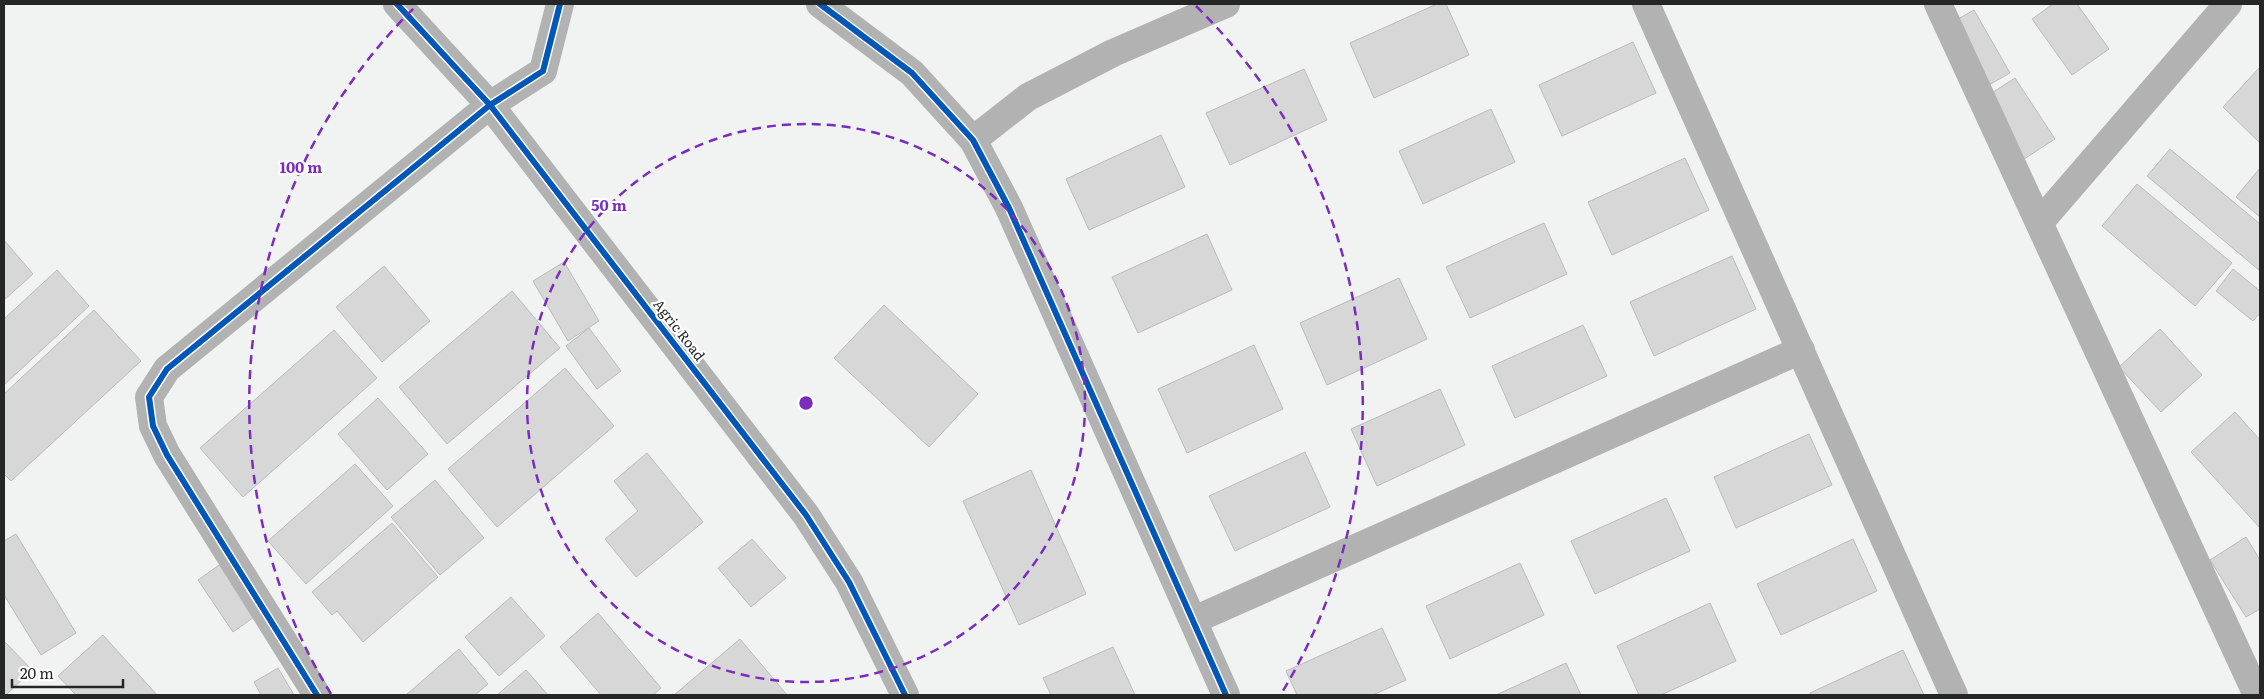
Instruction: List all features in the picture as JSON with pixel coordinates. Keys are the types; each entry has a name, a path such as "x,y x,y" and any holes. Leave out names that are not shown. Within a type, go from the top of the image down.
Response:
{"street":[{"name":"Agric Road","path":"398,4 490,105 806,516 849,582 905,695"},
{"path":"317,695 167,455 153,426 149,397 167,369 490,105 543,71 560,4"},
{"path":"820,4 912,73 974,140 1009,208 1226,695"},
{"path":"974,140 1028,98 1113,53 1226,4"},
{"path":"1646,4 1954,695"},
{"path":"1938,4 2040,222 2252,658 2257,695"},
{"path":"2040,222 2228,4"},
{"path":"1194,620 1801,350"}],"building":[{"path":"1437,4 1446,4 1469,55 1374,98 1350,43"},
{"path":"2053,4 2077,4 2109,49 2072,75 2032,19"},
{"path":"1974,10 2010,73 1987,86 1951,23"},
{"path":"1633,42 1656,93 1562,136 1539,85"},
{"path":"2260,67 2260,143 2223,107"},
{"path":"1304,69 1327,120 1230,165 1206,113"},
{"path":"2015,78 2055,139 2024,159 1984,98"},
{"path":"1491,109 1515,162 1423,204 1399,151"},
{"path":"1161,135 1185,187 1089,230 1066,179"},
{"path":"2170,149 2260,224 2260,271 2147,176"},
{"path":"1685,158 1709,210 1612,255 1588,202"},
{"path":"2260,168 2260,217 2236,197"},
{"path":"2137,184 2232,263 2195,306 2102,226"},
{"path":"1544,223 1567,274 1470,318 1446,267"},
{"path":"1207,234 1232,290 1138,333 1112,277"},
{"path":"4,240 33,274 4,300"},
{"path":"1732,256 1756,309 1654,356 1630,302"},
{"path":"564,262 599,321 568,341 533,281"},
{"path":"384,266 430,321 382,362 336,307"},
{"path":"2233,269 2260,291 2260,313 2253,321 2216,291"},
{"path":"57,270 89,306 4,385 4,319"},
{"path":"1399,278 1427,339 1327,385 1300,323"},
{"path":"512,291 560,348 447,444 399,387"},
{"path":"884,305 978,394 929,447 834,358"},
{"path":"94,310 141,361 11,481 4,474 4,394"},
{"path":"1583,325 1607,376 1515,418 1492,366"},
{"path":"589,328 621,371 597,389 566,346"},
{"path":"2160,329 2202,375 2161,412 2119,367"},
{"path":"334,330 377,378 243,497 200,448"},
{"path":"1254,345 1283,409 1187,453 1158,389"},
{"path":"565,368 614,426 497,527 448,469"},
{"path":"1440,389 1465,445 1377,486 1351,429"},
{"path":"378,398 428,454 387,490 338,434"},
{"path":"2235,412 2260,440 2260,528 2191,452"},
{"path":"1809,434 1832,485 1736,528 1714,477"},
{"path":"1305,452 1330,507 1235,551 1209,496"},
{"path":"647,453 703,522 636,577 605,539 638,511 614,481"},
{"path":"355,464 393,506 306,584 268,541"},
{"path":"1031,470 1086,594 1019,625 963,501"},
{"path":"435,480 484,538 440,575 391,517"},
{"path":"1666,498 1690,551 1595,594 1571,541"},
{"path":"392,523 438,577 363,642 337,611 332,615 312,592"},
{"path":"16,534 76,633 41,655 4,595 4,541"},
{"path":"2246,537 2260,560 2260,609 2246,617 2210,560"},
{"path":"752,539 786,578 751,607 718,568"},
{"path":"1853,539 1877,591 1781,635 1757,584"},
{"path":"222,563 257,615 233,632 198,580"},
{"path":"1520,563 1544,615 1450,659 1426,606"},
{"path":"511,597 545,636 499,676 465,637"},
{"path":"1710,603 1736,661 1661,695 1639,695 1617,646"},
{"path":"598,613 661,688 653,695 601,695 560,647"},
{"path":"1382,628 1406,680 1373,695 1297,695 1286,671"},
{"path":"103,635 157,695 76,695 58,676"},
{"path":"740,639 787,695 674,695"},
{"path":"4,641 32,670 6,695 4,695"},
{"path":"1113,647 1135,695 1051,695 1043,678"},
{"path":"459,649 488,684 475,695 406,695"},
{"path":"1903,650 1924,695 1811,695 1810,693"},
{"path":"1566,663 1581,695 1496,695"},
{"path":"278,668 294,695 261,695 254,682"},
{"path":"526,670 548,695 497,695"}],"cycle path":[{"path":"397,4 490,105 806,515 849,582 905,695"},
{"path":"317,695 167,455 153,426 149,397 167,369 490,105 543,71 560,4"},
{"path":"820,4 912,73 973,140 1009,208 1226,695"}]}
